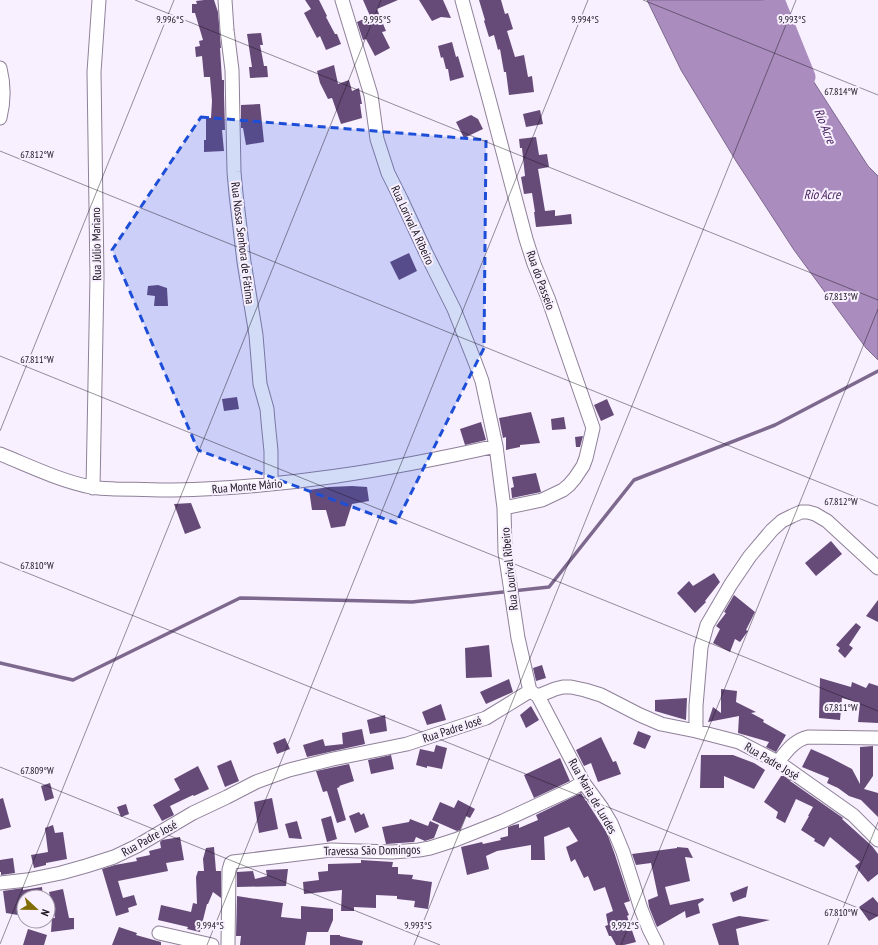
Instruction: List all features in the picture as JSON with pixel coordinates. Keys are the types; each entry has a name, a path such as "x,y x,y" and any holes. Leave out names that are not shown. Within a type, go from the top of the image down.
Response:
{"street":[{"name":"Rua Júlio Mariano","path":"93,488 97,277 94,72 99,0"},
{"name":"Rua Nossa Senhora de Fátima","path":"225,0 232,70 234,172 244,262 256,335 260,384 267,409 271,451 271,484"},
{"name":"Rua Lorival A Ribeiro","path":"342,0 371,95 376,133 388,173 454,309 475,362 482,381 496,446"},
{"name":"Rua do Passeio","path":"462,0 490,99 528,246 555,317 593,428 583,466 576,478 569,485 563,490 542,500 504,508"},
{"path":"0,68 3,80 0,118"},
{"name":"Rua Monte Mário","path":"0,454 60,478 93,488 146,490 207,489 316,480 439,459 496,446"},
{"name":"Rua Lourival Ribeiro","path":"496,446 504,508 505,552 518,638 534,694"},
{"path":"696,731 700,653 707,625 731,584 750,556 772,530 787,518 801,512 815,514 827,521 878,568"},
{"name":"Rua Padre José","path":"0,883 28,880 61,873 114,857 137,846 193,813 227,798 256,782 289,770 333,759 407,744 486,718 534,694 563,687 571,687 601,695 661,724 739,742 778,762 853,815 878,840"},
{"name":"Rua Maria de Lurdes","path":"534,694 583,782 611,823 623,852 641,909 657,945"},
{"path":"778,762 795,742 804,737 878,738"},
{"name":"Travessa São Domingos","path":"228,945 229,870 231,863 233,862 331,850 392,852 430,848 503,821 572,789 583,782"},
{"path":"159,933 212,945"}],"highlighted area":[{"path":"201,117 486,140 484,348 396,523 198,450 112,250"}],"water":[{"name":"Rio Acre","path":"647,0 765,0 810,76 868,166 878,176 878,360 866,348 794,250 736,161 681,70"}],"building":[{"path":"214,0 218,12 222,80 224,80 225,130 222,130 224,151 204,152 204,140 206,140 206,118 211,118 212,101 210,77 204,77 202,56 196,57 195,47 200,46 199,41 203,40 195,13 192,13 192,4 197,4 196,1"},
{"path":"305,0 319,0 327,16 326,17 335,34 337,34 341,44 326,50 320,36 317,38 304,13 311,9"},
{"path":"363,0 398,0 377,9 386,31 382,32 390,48 375,56 366,39 363,40 357,22 370,16"},
{"path":"419,0 443,0 451,18 441,17 432,21"},
{"path":"479,0 501,0 505,14 508,13 513,29 507,31 515,57 524,55 528,77 532,76 534,92 509,95 506,72 504,72 500,49 498,50 494,35 489,37"},
{"path":"261,33 263,45 260,45 264,66 267,66 268,77 250,78 249,67 252,67 247,34"},
{"path":"452,42 464,77 450,81 448,69 446,69 443,57 441,58 438,46"},
{"path":"334,65 338,84 349,80 352,91 359,88 362,104 360,104 362,118 341,124 332,98 328,99 320,83 317,71"},
{"path":"260,104 264,142 246,145 243,128 241,128 241,105"},
{"path":"540,110 543,124 526,127 523,114"},
{"path":"471,115 478,119 483,129 464,138 456,122"},
{"path":"536,137 539,155 547,154 549,167 538,169 545,211 555,210 555,216 571,214 572,224 536,227 532,193 524,194 521,177 525,176 522,148 520,148 519,139"},
{"path":"409,253 417,271 399,280 390,262"},
{"path":"158,285 167,288 168,306 154,306 155,296 147,295 148,286"},
{"path":"237,397 239,409 224,411 222,399"},
{"path":"607,399 614,415 601,421 594,405"},
{"path":"531,412 540,443 520,445 520,447 506,450 506,437 503,438 499,418"},
{"path":"564,417 566,429 552,430 551,419"},
{"path":"481,422 486,440 465,445 460,429"},
{"path":"583,436 580,447 576,447 575,437"},
{"path":"536,473 541,492 512,498 511,488 514,487 512,477"},
{"path":"352,486 367,487 369,501 352,504 345,526 331,528 326,510 312,510 309,490"},
{"path":"191,503 201,528 185,534 174,504"},
{"path":"831,541 842,554 816,576 805,563"},
{"path":"714,573 720,582 705,601 706,602 695,613 677,593 689,581 693,586"},
{"path":"734,595 755,612 746,630 748,631 740,642 735,639 730,652 713,643 720,629 716,626 726,613 724,612"},
{"path":"878,600 878,622 866,616"},
{"path":"856,623 861,627 849,645 853,648 845,658 838,651 840,648 836,645"},
{"path":"489,645 492,677 466,678 465,648"},
{"path":"542,665 546,678 536,681 533,668"},
{"path":"820,678 851,687 852,682 866,688 869,683 878,686 878,723 858,722 860,703 842,698 840,720 819,718"},
{"path":"509,679 513,692 486,704 480,692"},
{"path":"721,689 737,691 736,702 756,712 751,713 764,720 763,722 786,735 776,752 766,747 769,742 738,733 739,716 708,722 713,707 721,713"},
{"path":"687,698 686,720 655,711 655,700"},
{"path":"441,704 446,720 427,725 422,712"},
{"path":"531,706 539,720 526,728 520,715"},
{"path":"385,715 387,731 370,734 367,720"},
{"path":"362,729 365,744 307,757 303,745 323,739 325,746 343,744 342,733"},
{"path":"638,731 651,736 645,749 633,744"},
{"path":"601,737 613,762 616,761 621,774 598,782 591,763 584,766 576,750"},
{"path":"285,738 290,749 277,754 273,743"},
{"path":"436,745 447,748 442,769 427,766 427,768 416,765 420,749 434,752"},
{"path":"873,746 873,776 864,789 878,793 878,817 861,800 849,796 838,788 827,783 829,778 802,767 811,749 852,769 860,784 860,747"},
{"path":"391,755 394,769 371,774 368,760"},
{"path":"701,755 733,755 754,763 765,770 754,789 724,776 724,788 700,788"},
{"path":"560,758 570,781 534,798 524,775"},
{"path":"231,760 239,781 225,787 217,766"},
{"path":"349,764 354,781 337,788 346,820 337,823 327,791 323,792 316,771"},
{"path":"198,766 209,789 170,806 174,815 162,821 153,805 180,790 174,779"},
{"path":"781,776 784,776 843,818 842,819 872,846 878,854 878,874 868,882 855,866 860,862 830,837 824,847 801,830 813,807 796,799 785,823 776,818 778,812 764,802"},
{"path":"50,783 54,798 45,801 41,786"},
{"path":"581,793 607,833 630,901 624,903 629,915 627,916 636,942 616,945 611,936 609,936 605,926 608,925 606,914 613,911 605,887 594,891 588,876 584,878 575,859 571,862 566,847 578,841 569,827 544,837 545,860 531,860 531,845 497,851 486,856 489,869 467,875 461,847 482,842 483,844 501,840 500,838 508,836 508,827 519,824 519,828 538,820 536,815"},
{"path":"3,798 11,827 0,830 0,799"},
{"path":"272,798 278,829 259,833 254,802"},
{"path":"458,800 475,809 470,818 466,816 460,830 457,831 432,820 440,802 454,808"},
{"path":"126,804 129,814 121,817 117,807"},
{"path":"359,812 361,815 364,813 369,827 355,833 349,816"},
{"path":"331,816 337,839 327,842 321,819"},
{"path":"410,819 428,826 430,821 439,825 434,838 425,841 416,837 414,842 386,844 382,827 409,822"},
{"path":"297,821 302,839 289,838 285,824"},
{"path":"53,825 55,833 63,832 67,859 46,863 46,865 34,868 31,855 48,852 45,828"},
{"path":"180,837 184,860 166,863 168,871 118,881 123,898 134,895 137,905 128,908 129,912 116,916 102,869 137,861 136,858 150,855 149,851 161,848 160,842 162,840"},
{"path":"214,847 216,871 221,871 221,898 213,892 207,904 200,932 187,929 188,927 158,920 161,905 191,912 193,903 197,904 196,877 198,871 204,871 203,859 206,848"},
{"path":"677,847 688,848 693,858 685,857 690,881 665,887 670,905 703,898 704,900 698,904 700,913 686,918 685,911 657,927 649,907 648,900 658,896 651,863 636,865 632,854"},
{"path":"13,858 15,873 1,875 0,860"},
{"path":"361,860 393,862 392,867 398,867 398,874 413,875 412,879 432,882 428,909 414,907 415,901 397,899 397,896 376,895 376,908 354,907 354,911 341,911 342,890 304,894 303,882 319,880 318,872 328,871 328,864 361,863"},
{"path":"288,869 286,886 237,887 237,872 253,871 255,879 267,876 266,870"},
{"path":"748,886 746,897 733,902 730,893"},
{"path":"42,887 42,889 29,889"},
{"path":"16,889 16,915 6,913 3,891"},
{"path":"63,889 69,918 74,918 74,929 51,932 51,929 56,929 56,890"},
{"path":"237,896 283,903 281,917 301,919 301,906 333,909 333,920 328,932 307,932 305,945 240,945 241,936 236,936"},
{"path":"873,897 878,903 878,916 869,921 859,907"},
{"path":"739,916 770,920 736,929 739,945 719,945 712,924"},
{"path":"119,927 137,933 136,935 161,942 161,945 112,945"},
{"path":"28,929 47,935 44,945 23,945"},
{"path":"330,935 340,935 363,941 362,945 330,945"}],"waterway":[{"name":"Río Acre","path":"774,0 805,77"},
{"path":"0,663 73,680 240,598 412,602 549,587 634,480 775,425 878,371"}]}
